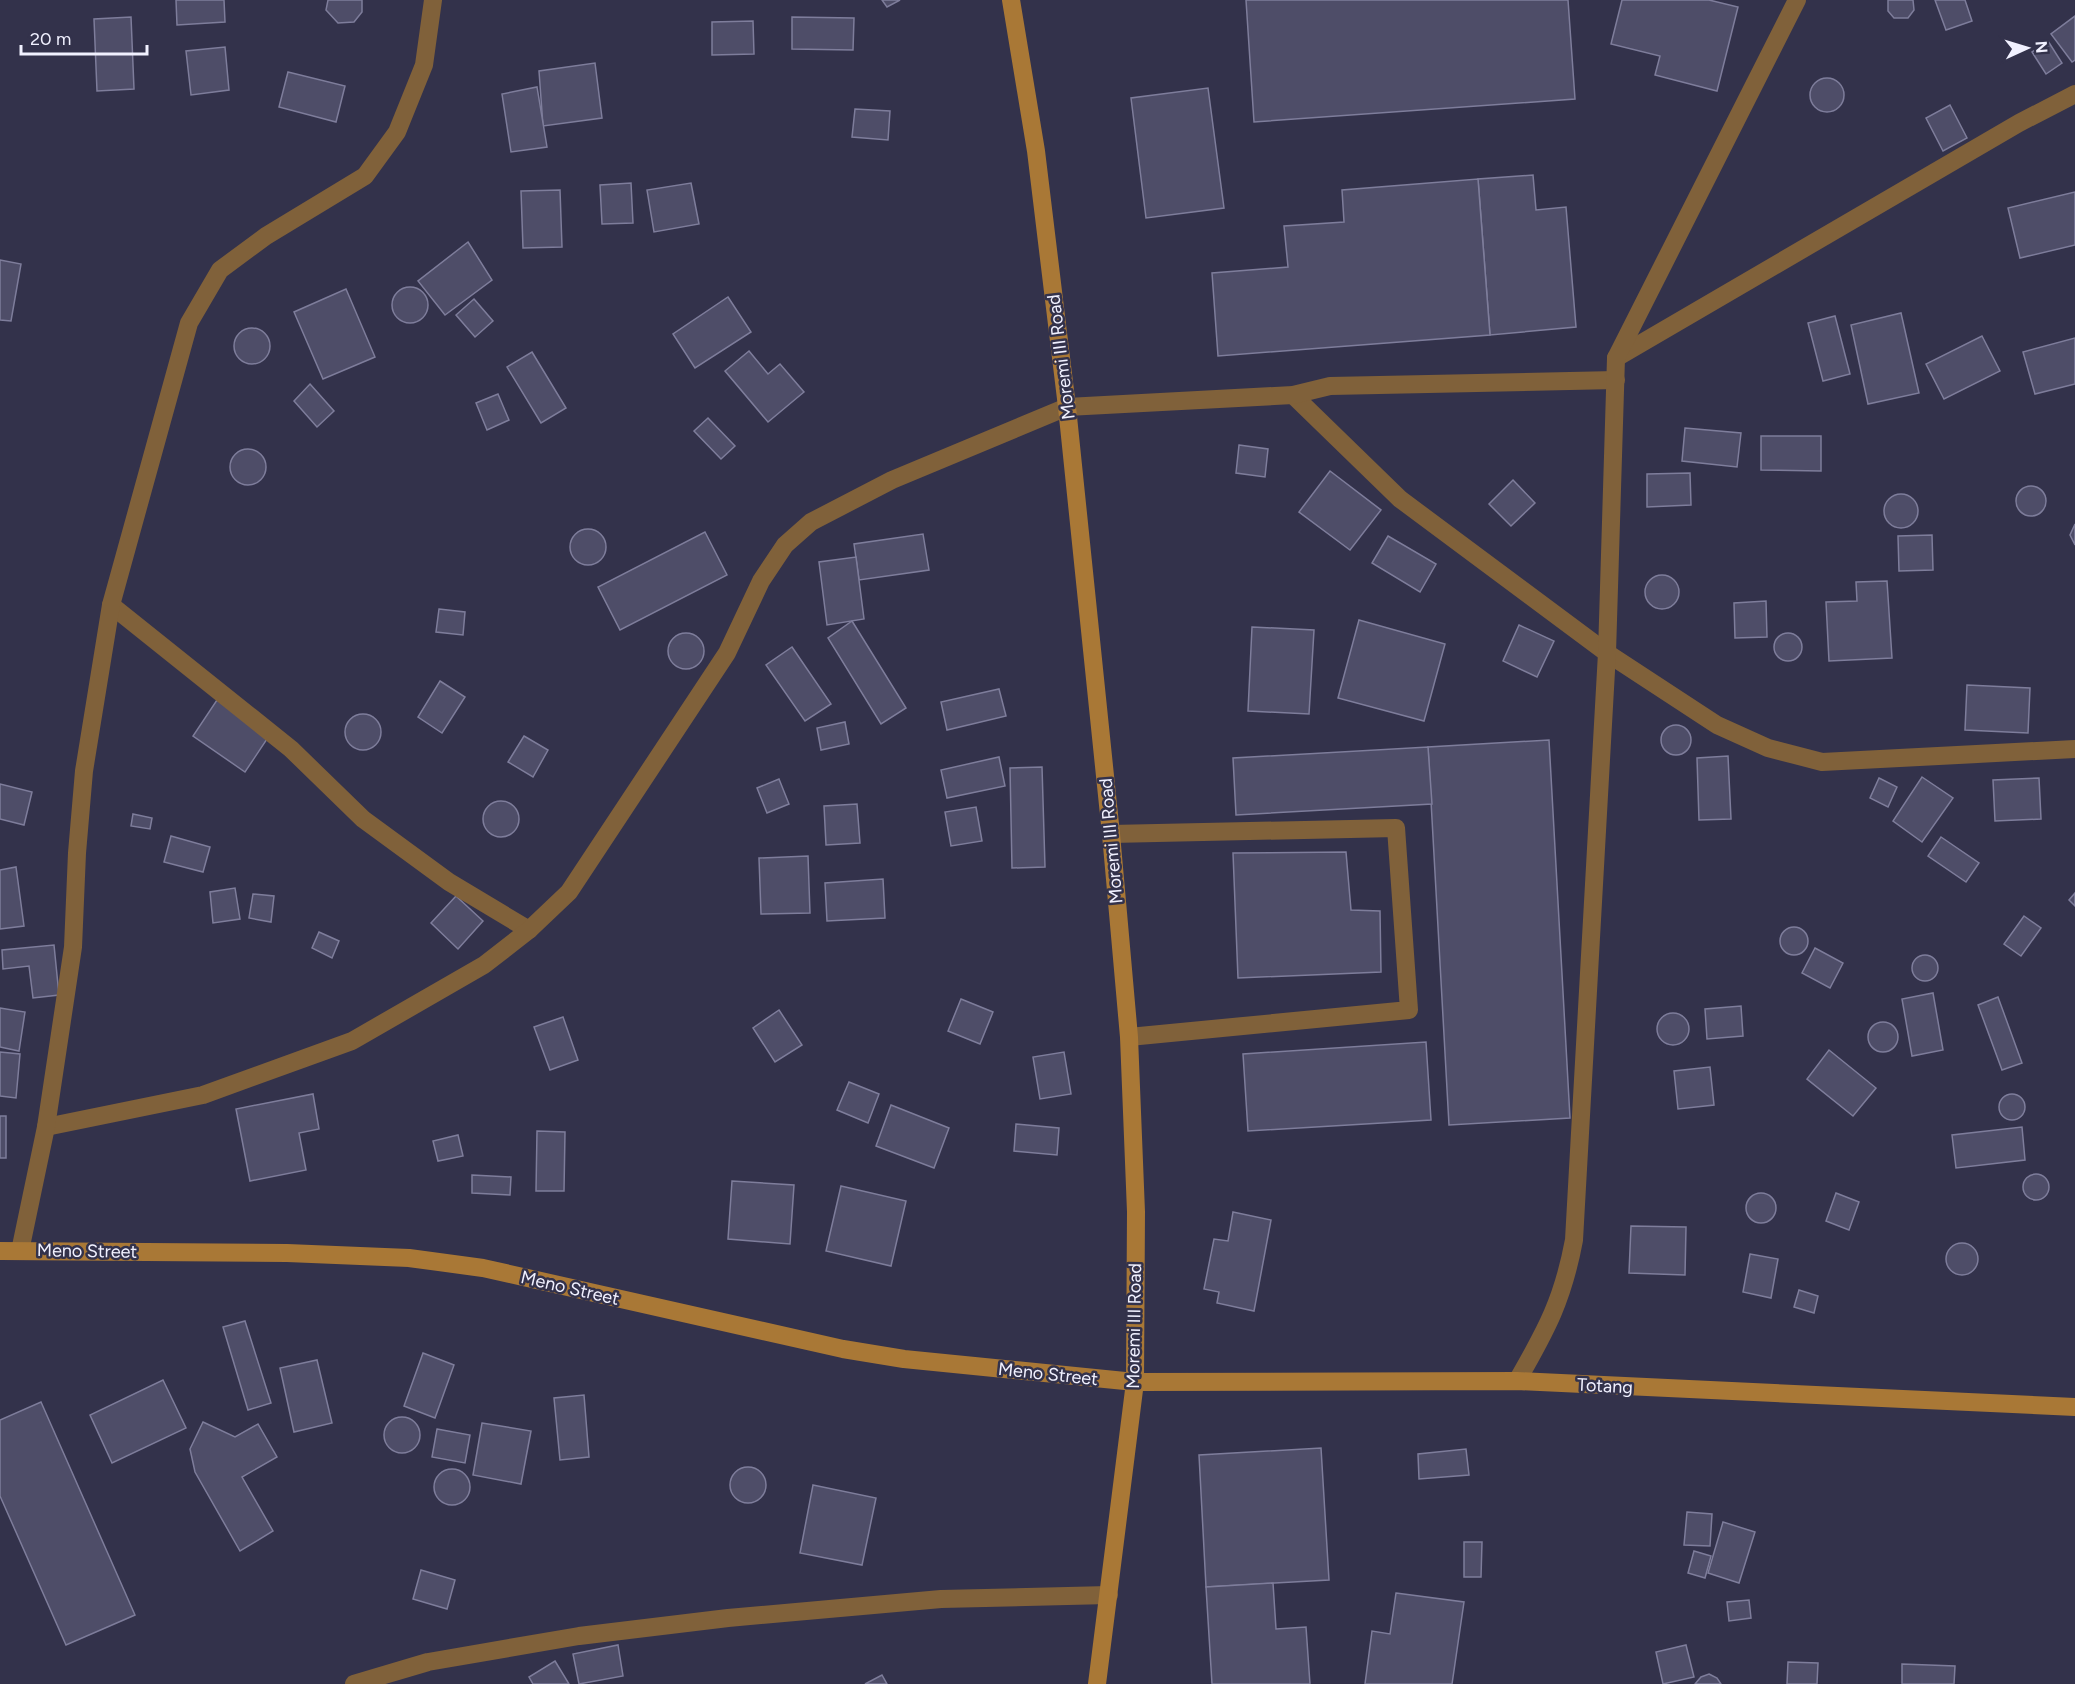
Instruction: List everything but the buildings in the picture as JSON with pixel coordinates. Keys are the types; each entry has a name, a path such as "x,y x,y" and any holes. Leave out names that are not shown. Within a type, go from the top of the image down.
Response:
{"street":[{"path":"20,1251 46,1127 73,947 77,853 84,771 111,605 189,324 220,270 266,236 365,176 397,132 424,65 433,0"},
{"name":"Moremi III Road","path":"1011,0 1036,151 1067,407 1111,834 1129,1037 1136,1212 1135,1382 1097,1684"},
{"path":"1517,1382 1551,1323 1567,1278 1574,1240 1607,653 1616,358 1797,0"},
{"path":"1616,358 2019,123 2075,94"},
{"path":"46,1127 203,1095 352,1041 484,965 529,930 569,892 727,653 761,581 785,545 811,522 892,480 1067,407 1293,395 1330,386 1616,380"},
{"path":"1293,395 1400,499 1607,653 1717,725 1768,748 1822,762 2075,749"},
{"path":"111,605 291,749 363,819 449,882 529,930"},
{"path":"1111,834 1396,828 1409,1010 1129,1037"},
{"name":"Meno Street","path":"0,1251 287,1253 409,1258 483,1268 843,1349 904,1359 1135,1382"},
{"name":"Totang","path":"1135,1382 1517,1382 2075,1407"},
{"path":"354,1684 428,1662 579,1636 717,1619 941,1599 1109,1595"}]}
